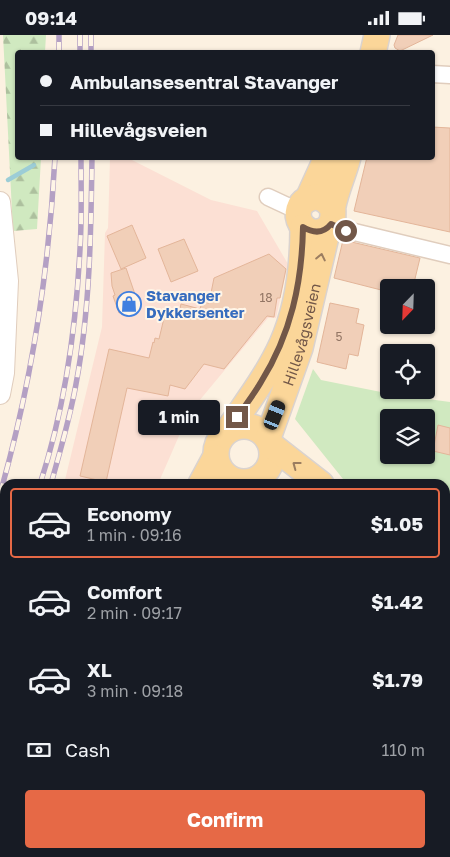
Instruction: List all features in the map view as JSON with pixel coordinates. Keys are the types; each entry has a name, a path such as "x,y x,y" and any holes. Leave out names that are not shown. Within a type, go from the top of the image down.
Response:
{"main road":[{"path":"357,50 360,35"},
{"path":"374,50 377,35"},
{"name":"Hillevågsveien","path":"229,429 261,383 282,343 296,301 303,249 303,212 326,160"},
{"name":"Hillevågsveien","path":"269,442 300,348 330,220 347,160"},
{"path":"303,212 310,231 317,232 330,220"},
{"path":"231,479 218,467 215,458 216,445 222,435 229,429 238,426 248,426 259,430 269,442 315,479"},
{"path":"259,479 270,465 272,455 269,442"},
{"path":"204,479 215,458"}],"street":[{"path":"435,74 450,75"},
{"path":"268,197 303,212"},
{"path":"0,202 8,271 4,373 0,394"},
{"path":"330,220 346,231 450,255"}],"shaded area":[{"path":"110,160 132,160 211,200 257,211 288,264 276,318 268,318 189,413 160,479 65,479 102,327 105,233 108,228"}],"green space":[{"path":"3,35 46,35 45,50 15,50 15,160 41,160 37,229 13,231"},
{"path":"313,369 321,380 380,392 380,399 428,399 450,402 450,479 343,479 295,419"}],"building":[{"path":"398,35 433,35 402,50 395,48 394,45"},
{"path":"435,127 450,128 450,232 354,211 366,160 435,160"},
{"path":"132,225 146,258 121,269 107,236"},
{"path":"184,239 198,271 171,282 158,249"},
{"path":"343,240 420,258 415,279 380,279 380,290 334,278"},
{"path":"269,254 286,269 280,298 277,298 274,317 267,316 224,369 204,364 185,389 170,385 168,396 127,388 107,479 93,479 80,476 109,349 149,358 155,338 159,339 165,314 178,317 181,304 200,309 202,302 209,303 214,278"},
{"path":"126,268 139,306 119,313 113,296 115,295 111,273"},
{"path":"330,303 359,309 356,323 364,325 358,356 349,354 346,369 317,362"},
{"path":"438,425 450,428 450,455 435,451"}],"waterway":[{"path":"8,180 34,165"}],"railway":[{"path":"59,35 59,50"},
{"path":"80,35 80,50"},
{"path":"91,35 91,50"},
{"path":"4,479 21,411 37,327 48,242 55,160"},
{"path":"42,479 63,397 76,308 81,237 81,160"},
{"path":"52,479 74,397 81,356 87,300 92,160"}],"place":[{"name":"Stavanger Dykkersenter","path":"129,304"}],"route":[{"path":"237,417 261,383 275,358 291,320 300,278 303,227 317,232 328,228 331,224 346,231"}]}
